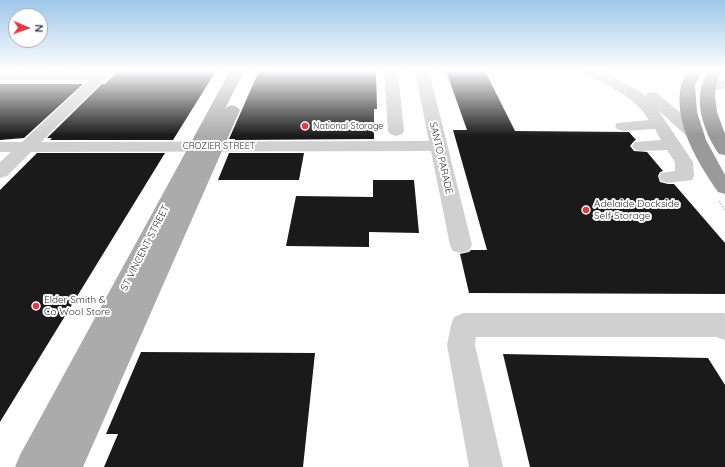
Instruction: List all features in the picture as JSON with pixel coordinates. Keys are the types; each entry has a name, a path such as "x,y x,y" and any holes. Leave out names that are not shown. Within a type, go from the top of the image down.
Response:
{"highway":[{"path":"688,93 688,111 696,135 717,178 725,188"},
{"path":"708,93 710,115 725,150"}],"main road":[{"name":"ST VINCENT STREET","path":"65,467 228,93"},
{"name":"ST VINCENT STREET","path":"32,467 206,146 237,93"}],"street":[{"path":"0,172 83,93"},
{"path":"393,93 396,131"},
{"name":"SANTO PARADE","path":"427,93 461,245"},
{"path":"632,93 651,110 684,162 685,176 668,177"},
{"path":"650,93 696,135"},
{"path":"623,126 661,124"},
{"path":"641,146 673,144"},
{"name":"CROZIER STREET","path":"0,147 438,146"},
{"path":"486,467 461,345 464,325 723,325 725,328"}],"building":[{"path":"0,93 73,93 24,138 0,140"},
{"path":"93,93 202,93 173,140 50,140 52,138 47,138"},
{"name":"National Storage","path":"249,93 377,93 377,109 374,109 374,139 229,139"},
{"name":"Adelaide Dockside Self Storage","path":"454,93 496,93 515,131 629,132 636,140 630,146 634,151 647,152 663,171 660,172 658,176 660,182 674,184 725,243 725,294 469,293 460,254 471,250 487,250 453,130 467,130"},
{"name":"Elder Smith & Co Wool Store","path":"37,153 165,153 0,422 0,190"},
{"path":"229,153 304,153 299,180 218,180"},
{"path":"373,180 414,180 419,233 369,232 369,247 286,246 296,196 373,197"},
{"path":"141,352 315,353 303,467 104,467 118,434 106,434"},
{"path":"503,354 708,358 725,385 725,467 530,467"}],"place":[{"name":"National Storage","path":"305,126"},
{"name":"Adelaide Dockside Self Storage","path":"586,210"},
{"name":"Elder Smith & Co Wool Store","path":"36,306"}]}
